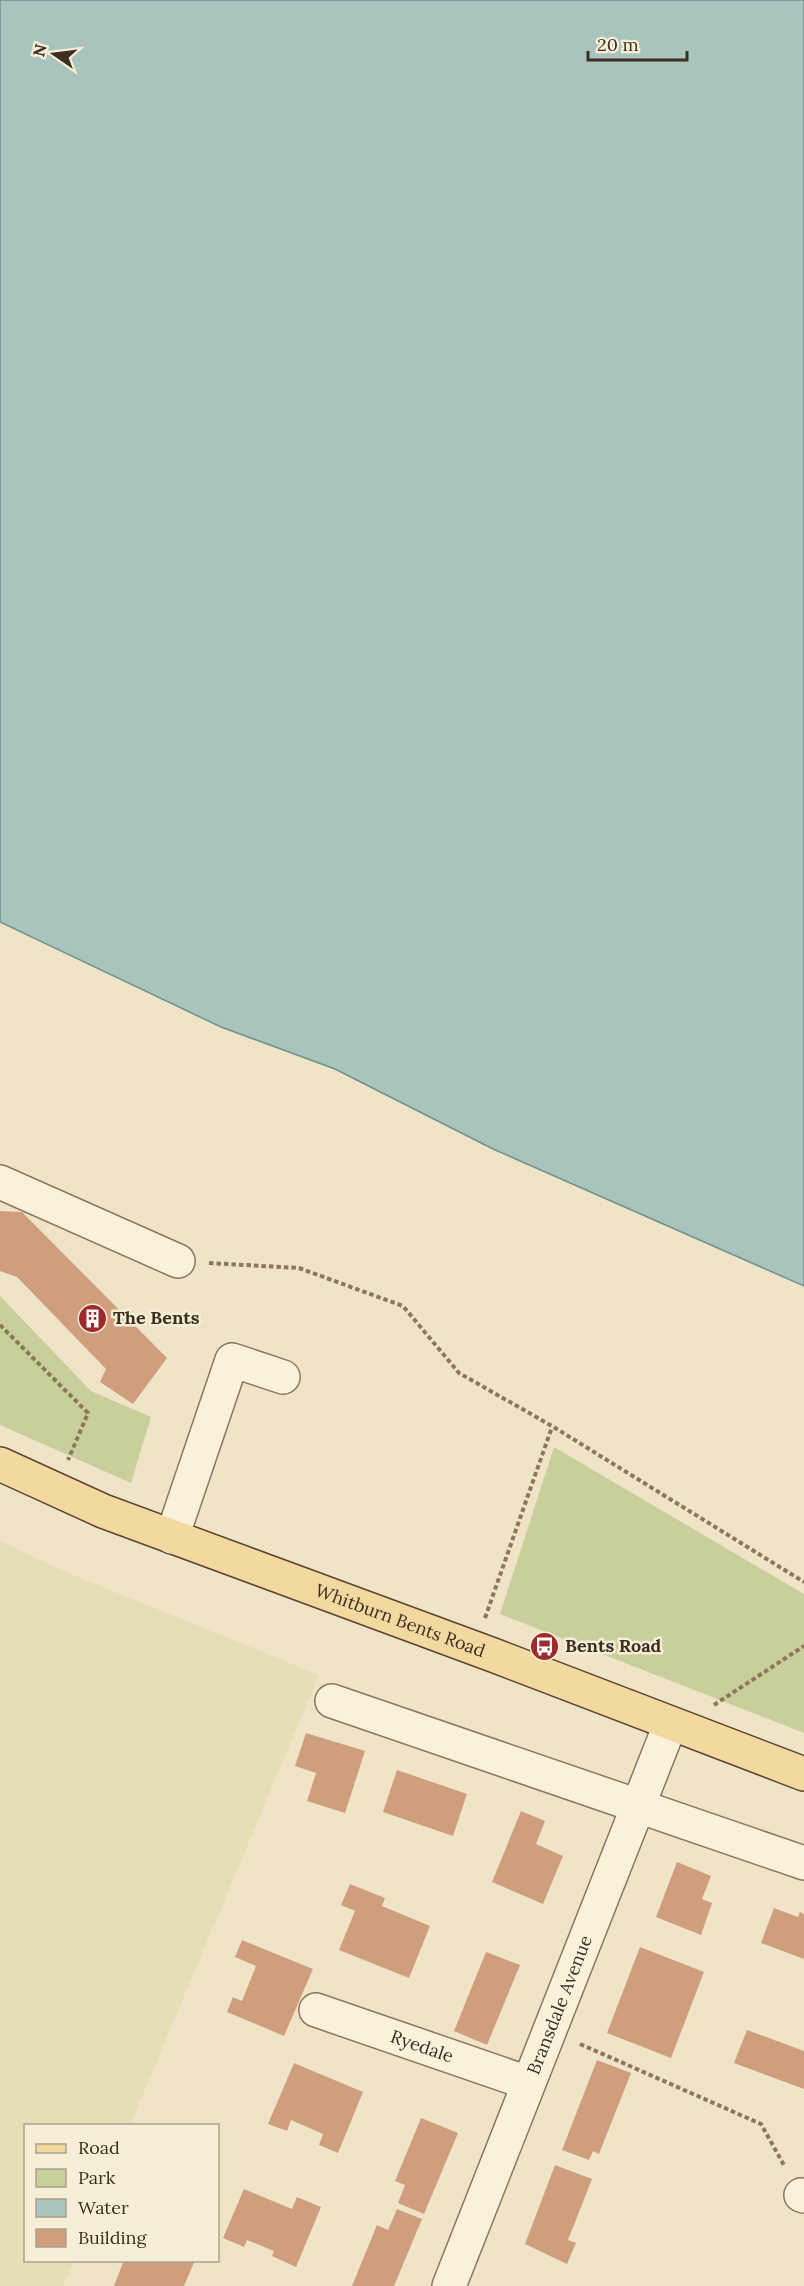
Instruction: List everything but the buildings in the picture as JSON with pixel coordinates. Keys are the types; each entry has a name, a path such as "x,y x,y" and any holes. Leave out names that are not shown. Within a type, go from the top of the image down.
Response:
{"main road":[{"name":"Whitburn Bents Road","path":"0,1464 103,1511 493,1655 670,1725 804,1774"}],"street":[{"path":"0,1182 178,1261"},
{"path":"172,1537 232,1360 283,1377"},
{"path":"332,1701 804,1863"},
{"name":"Bransdale Avenue","path":"449,2286 670,1725"},
{"name":"Ryedale","path":"316,2010 528,2084"}],"path":[{"path":"178,1261 299,1268 403,1306 459,1373 552,1426 804,1582"},
{"path":"0,1325 88,1413 67,1462"},
{"path":"484,1622 552,1426"},
{"path":"712,1706 804,1646"},
{"path":"549,2031 761,2124 802,2196"}],"shaded area":[{"path":"0,1541 61,1570 319,1675 130,2124 24,2124 24,2262 74,2262 63,2286 0,2286"}],"green space":[{"path":"0,1296 91,1391 151,1417 131,1483 0,1425"},
{"path":"554,1447 804,1594 804,1733 500,1614"}],"water":[{"path":"0,0 804,0 804,1286 493,1149 335,1069 221,1027 0,922"}],"place":[{"name":"The Bents","path":"92,1318"},
{"name":"Bents Road","path":"544,1646"}]}
